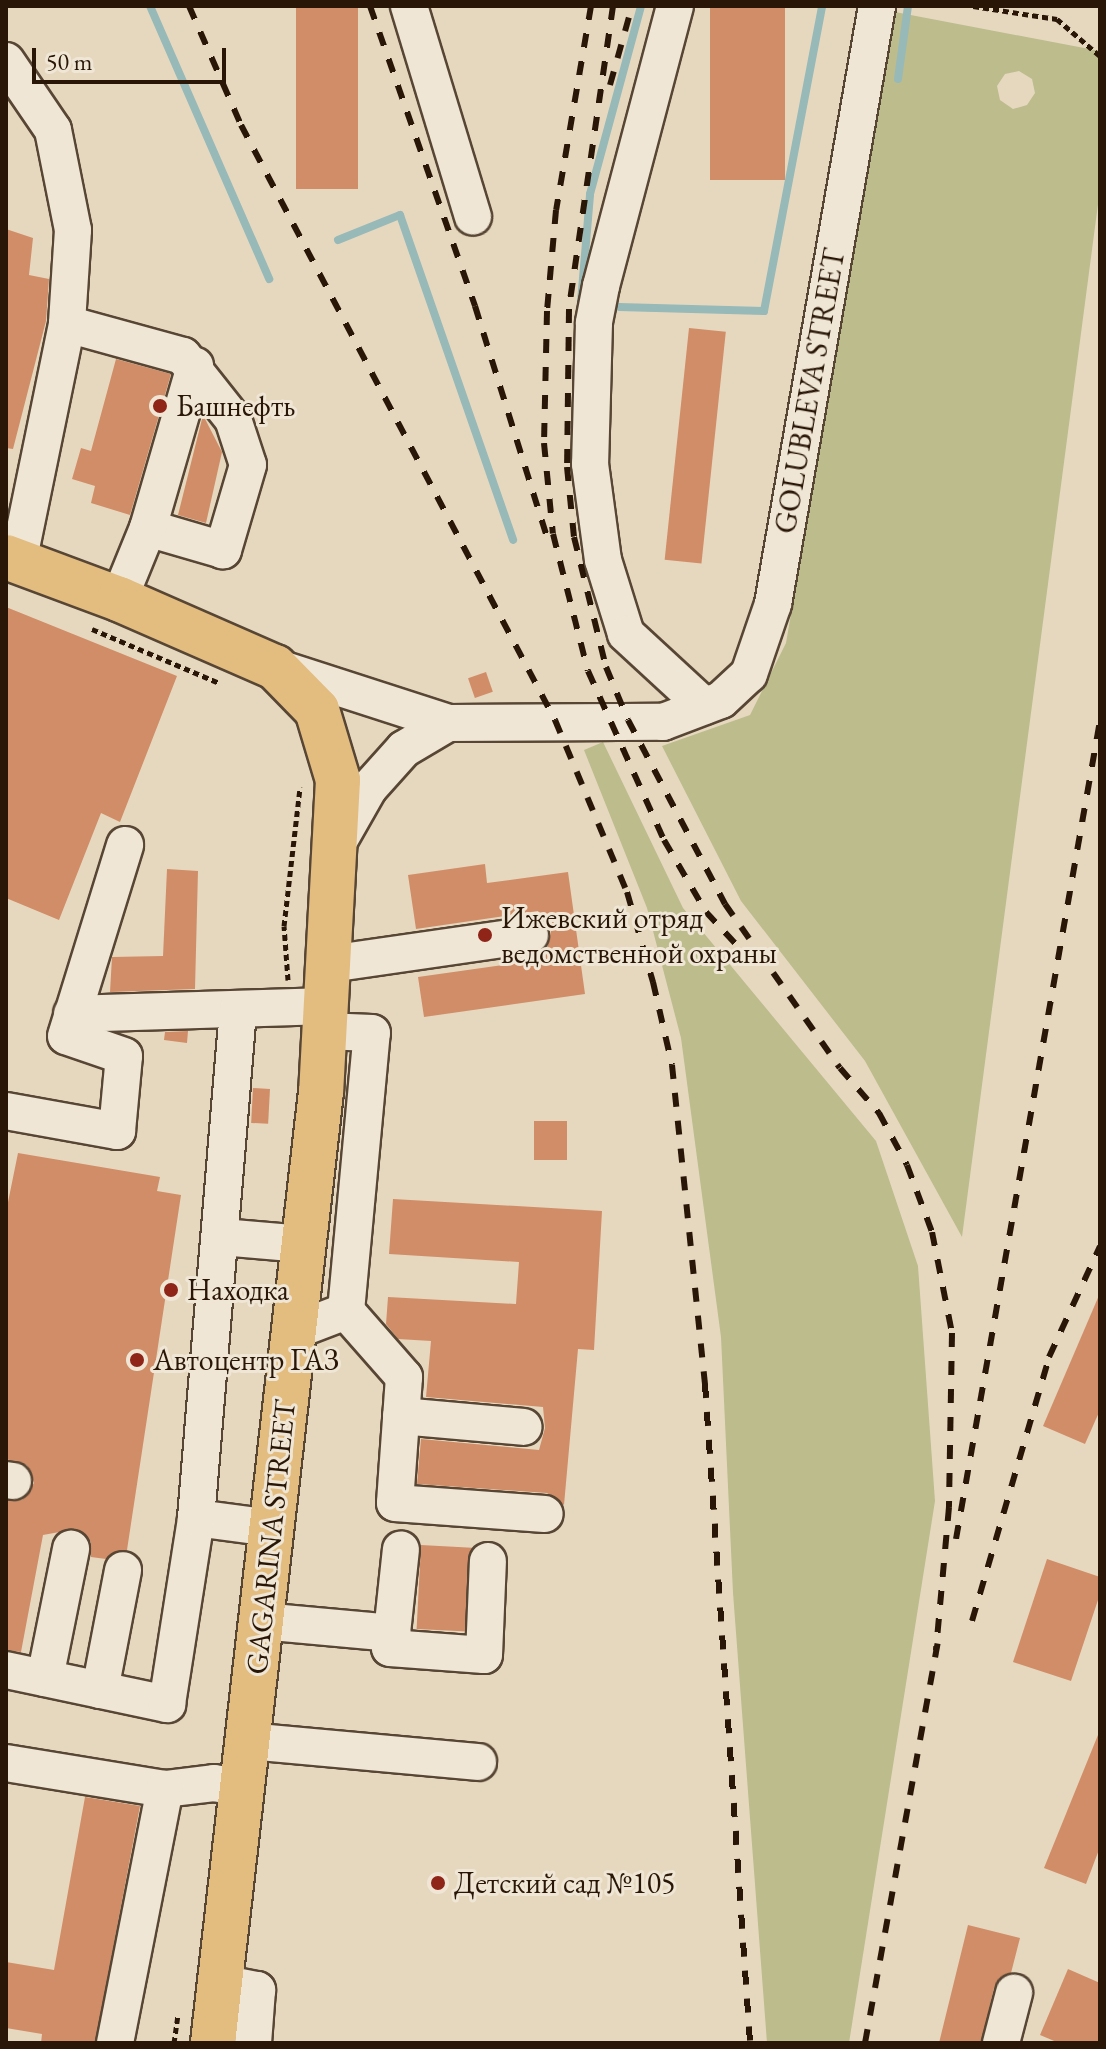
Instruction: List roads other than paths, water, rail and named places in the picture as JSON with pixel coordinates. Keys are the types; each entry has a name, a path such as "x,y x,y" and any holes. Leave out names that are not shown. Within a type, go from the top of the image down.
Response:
{"main road":[{"path":"12,559 119,599 275,667"},
{"name":"GAGARINA STREET","path":"213,2043 303,1244 317,1002 337,844 338,780 330,740 317,710 275,667"}],"street":[{"path":"409,6 473,217"},
{"path":"675,6 594,323 590,464 603,560 626,634 704,706"},
{"name":"GOLUBLEVA STREET","path":"448,723 663,722 721,700 749,674 773,604 877,6"},
{"path":"6,61 53,130 73,230 67,324 12,559"},
{"path":"67,324 183,356 195,366 233,419 248,465 223,550 148,528"},
{"path":"119,599 148,528 195,366"},
{"path":"275,667 448,723"},
{"path":"337,844 369,788 404,749 448,723"},
{"path":"6,1111 117,1131 124,1056 66,1036 125,845"},
{"path":"72,1014 238,1010 317,1002 530,935"},
{"path":"317,1002 372,1033 346,1311 404,1377 395,1503 545,1514"},
{"path":"6,1670 167,1704 196,1518 222,1237 238,1010"},
{"path":"222,1237 303,1244"},
{"path":"294,1331 346,1311"},
{"path":"401,1416 524,1427"},
{"path":"196,1518 271,1528"},
{"path":"45,1678 71,1549"},
{"path":"401,1549 390,1648 484,1655 488,1561"},
{"path":"100,1690 123,1570"},
{"path":"261,1621 392,1633"},
{"path":"248,1741 478,1762"},
{"path":"6,1763 165,1789 214,1783 243,1788"},
{"path":"115,2043 165,1789"},
{"path":"220,1983 257,1990 253,2043"},
{"path":"1001,2043 1014,1993"}],"waterway":[{"path":"150,6 269,279"},
{"path":"581,302 590,194 641,6"},
{"path":"619,307 764,311 822,6"},
{"path":"898,79 908,6"},
{"path":"338,240 400,215 513,540"}],"railway":[{"path":"189,6 241,125 555,720 627,892 653,982 672,1065 705,1384 750,2043"},
{"path":"370,6 475,306 546,534"},
{"path":"591,6 556,210 547,311 544,443 553,534 588,671 664,840 706,912 759,969"},
{"path":"613,6 569,309 567,467 574,537 606,667 628,720 725,904 840,1068 879,1113 907,1165 932,1232 952,1333 949,1507 936,1650"},
{"path":"610,85 632,6"},
{"path":"956,1539 1100,721"},
{"path":"972,1621 1049,1357 1100,1246"},
{"path":"865,2043 938,1642"}],"place":[{"name":"Башнефть","path":"160,406"},
{"name":"Ижевский отряд ведомственной охраны","path":"485,935"},
{"name":"Находка","path":"171,1290"},
{"name":"Автоцентр ГАЗ","path":"137,1360"},
{"name":"Детский сад №105","path":"438,1883"}]}
